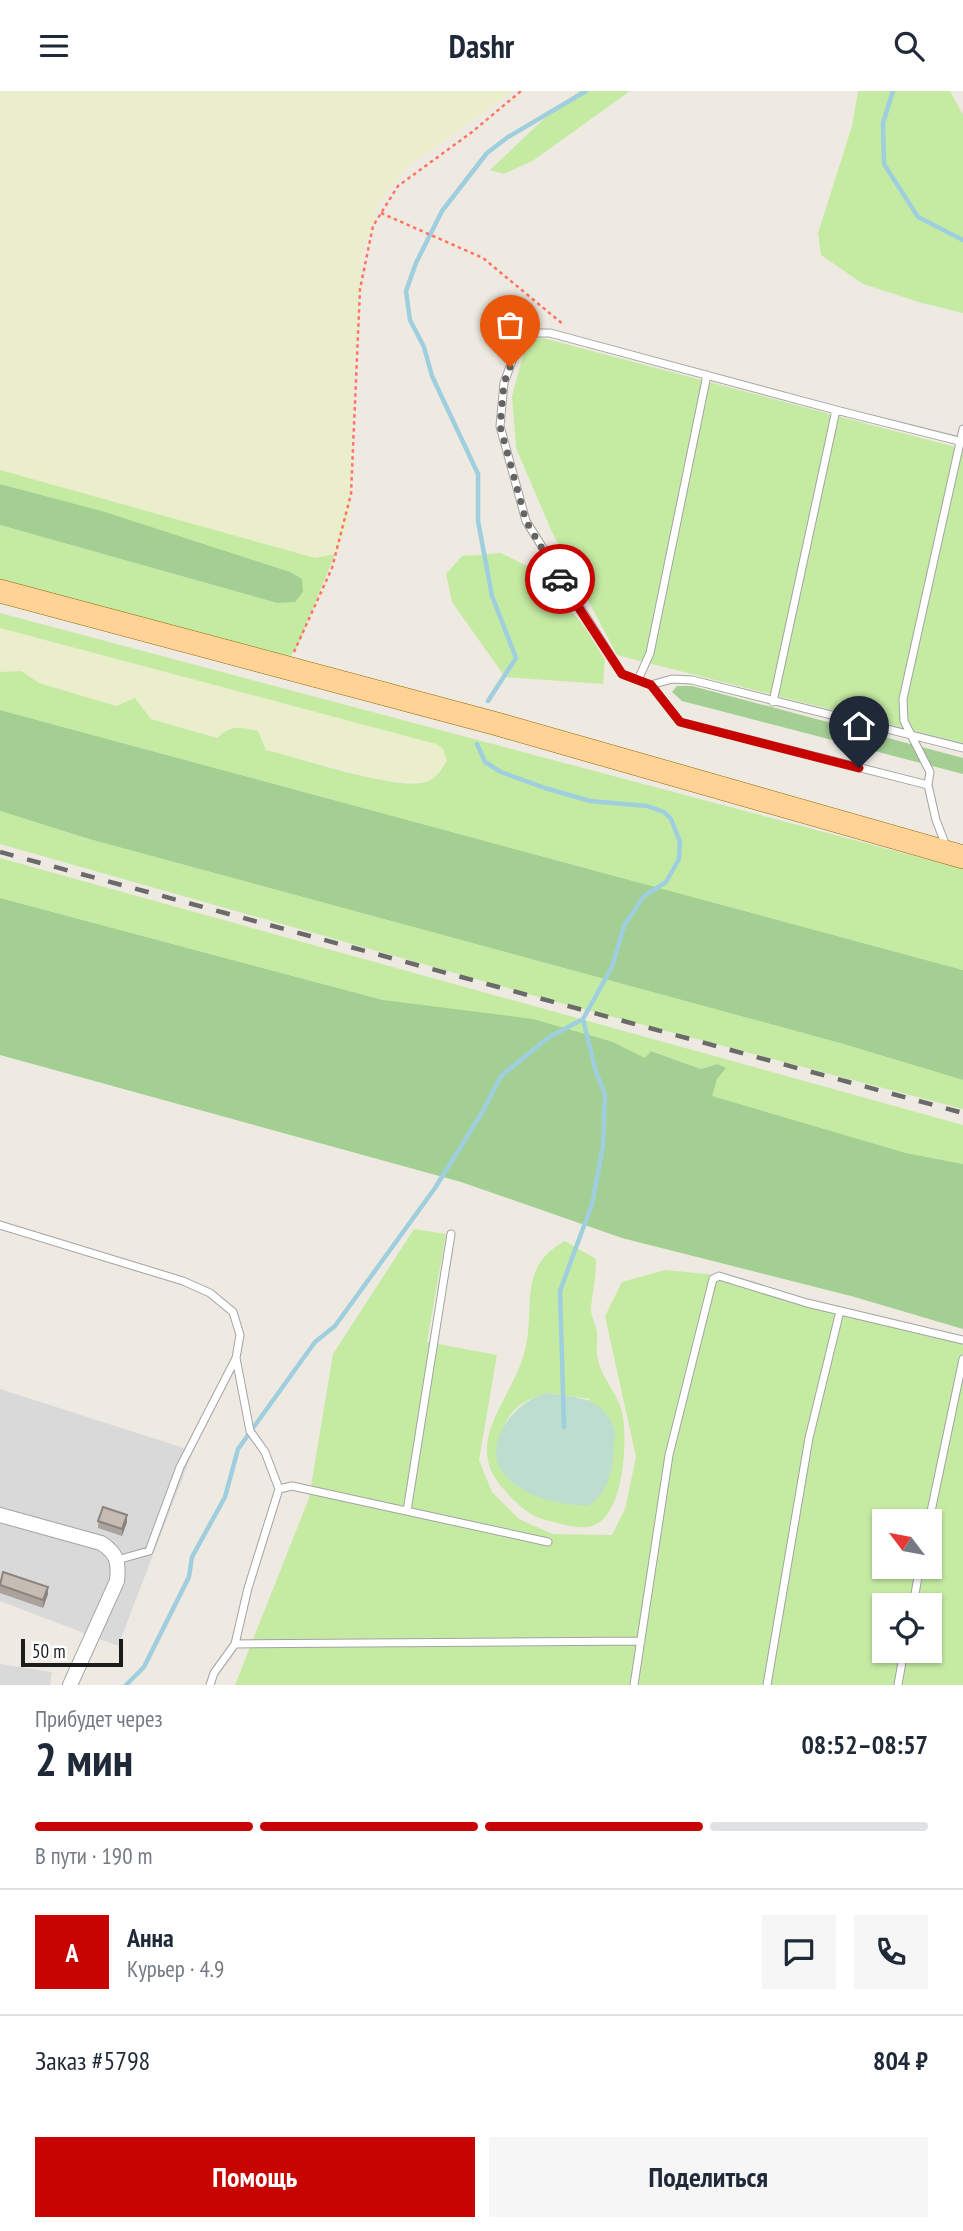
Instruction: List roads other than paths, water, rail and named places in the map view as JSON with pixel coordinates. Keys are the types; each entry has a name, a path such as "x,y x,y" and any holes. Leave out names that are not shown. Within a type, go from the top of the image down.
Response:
{"main road":[{"path":"0,591 497,724 956,855"}],"street":[{"path":"0,1515 101,1543 114,1551 117,1581 71,1685"}],"lane":[{"path":"928,785 680,722 651,685 622,674 526,521 500,426 504,383 516,350 534,333 551,333 962,442"},
{"path":"638,680 650,653 707,375"},
{"path":"773,702 836,410"},
{"path":"956,855 936,820 928,785 930,772 904,721 903,699 963,429"},
{"path":"651,685 672,678 692,680 963,748"},
{"path":"0,1225 183,1281 210,1293 233,1312 240,1335 236,1358 180,1467 149,1552 117,1560"},
{"path":"407,1511 451,1234"},
{"path":"634,1685 669,1455 710,1282 719,1276 840,1311 963,1339"},
{"path":"767,1685 809,1438 840,1311"},
{"path":"211,1685 214,1673 235,1644 248,1588 279,1489 265,1452 250,1431 236,1358"},
{"path":"932,1509 963,1359"},
{"path":"279,1489 292,1486 548,1542"},
{"path":"235,1644 641,1641"},
{"path":"898,1685 902,1663"}],"waterway":[{"path":"488,701 516,658 492,596 478,521 478,474 432,376 424,347 410,320 406,291 416,263 442,211 487,153 508,137 586,91"},
{"path":"893,91 883,123 884,164 918,217 963,240"},
{"path":"126,1685 144,1667 189,1577 192,1557 225,1497 238,1449 315,1342 335,1326 435,1188 483,1111 501,1076 548,1038 583,1019 612,967 624,926 643,897 666,882 679,859 680,842 671,819 664,812 647,806 590,801 545,788 501,772 485,762 477,744"},
{"path":"564,1427 560,1291 592,1204 603,1146 605,1094 596,1072 583,1019"}],"railway":[{"path":"0,852 963,1113"}]}
